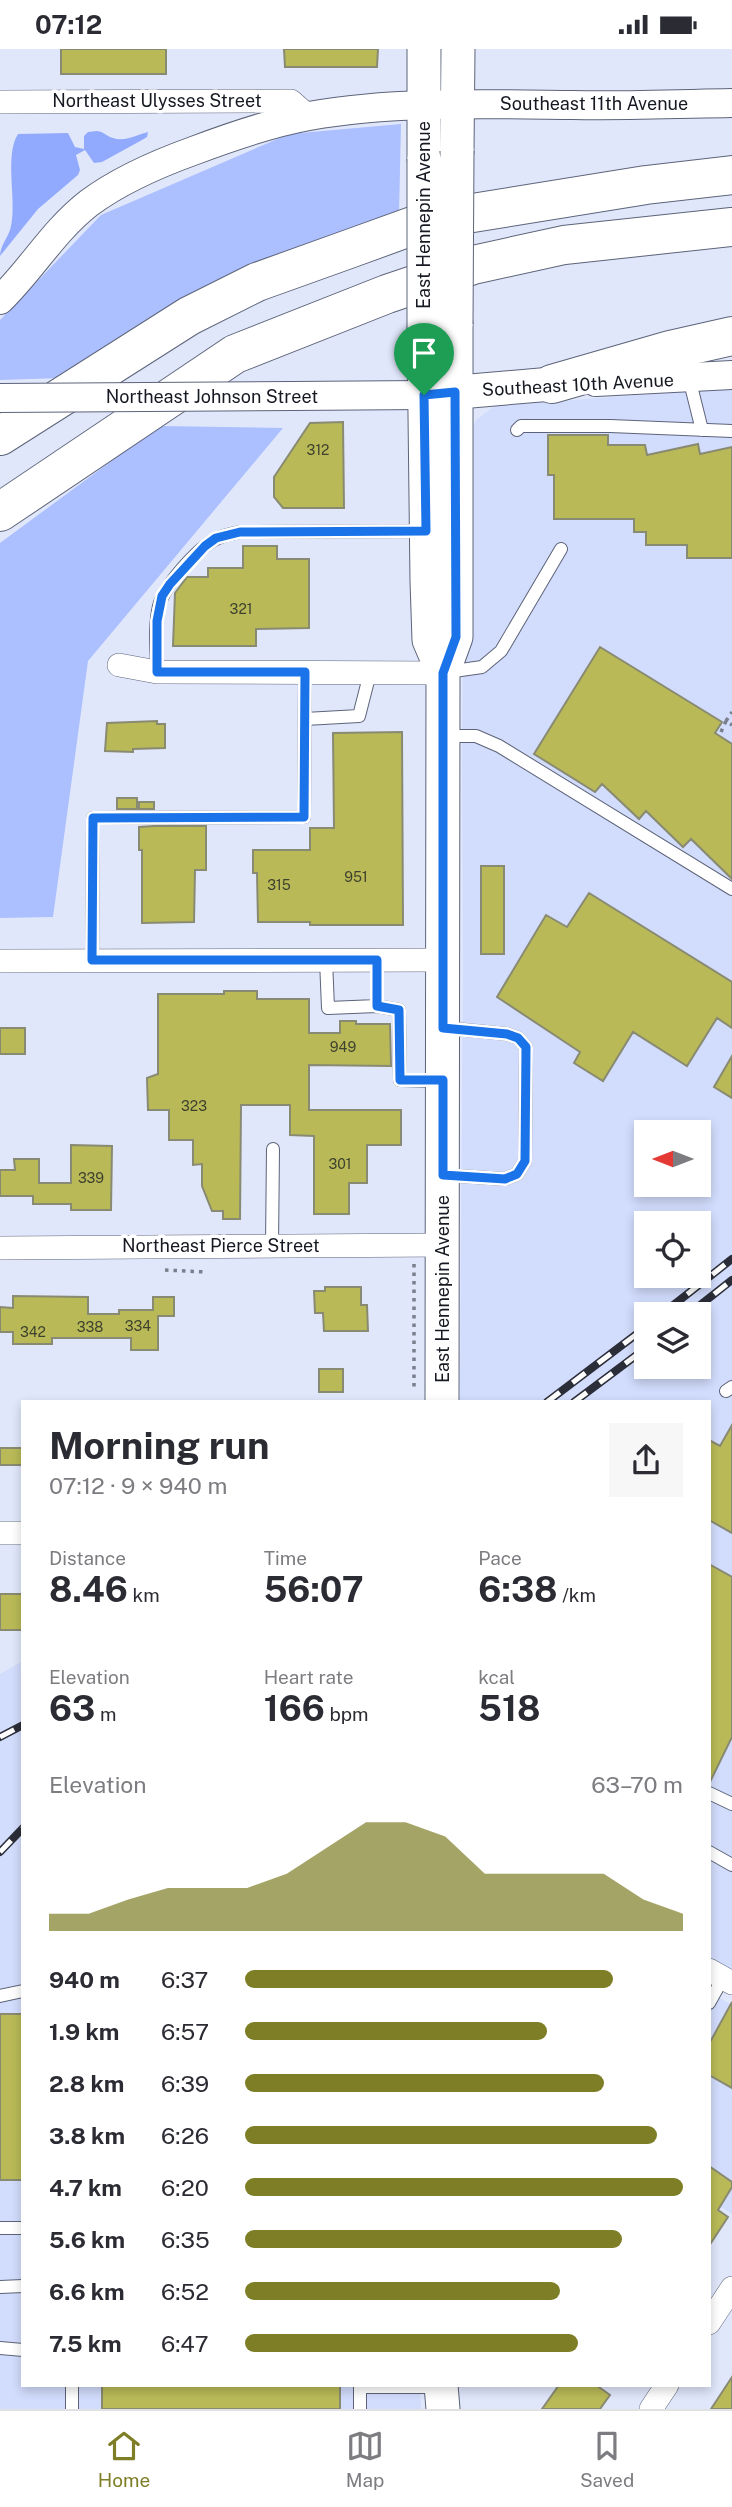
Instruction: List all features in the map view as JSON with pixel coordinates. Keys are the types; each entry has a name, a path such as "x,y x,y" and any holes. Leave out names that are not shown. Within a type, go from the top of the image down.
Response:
{"highway":[{"path":"0,436 189,316 257,282 429,220 646,185 732,175"},
{"path":"0,512 235,354 387,294 473,265 564,245 732,227"},
{"path":"552,384 670,350 732,336"}],"main road":[{"name":"East Hennepin Avenue","path":"424,49 457,151 456,324 440,394 441,531 456,637 443,673 443,1175 428,1245 442,1400"},
{"name":"East Hennepin Avenue","path":"440,394 424,331 424,159 458,49"},
{"name":"Southeast 10th Avenue","path":"440,394 552,384"}],"street":[{"name":"Northeast Ulysses Street","path":"0,102 291,101 308,116"},
{"name":"Southeast 11th Avenue","path":"440,104 732,103"},
{"path":"0,300 60,228 118,184 159,165 224,139 308,116 440,104"},
{"name":"Southeast 10th Avenue","path":"552,384 732,375"},
{"name":"Northeast Johnson Street","path":"0,398 440,394"},
{"path":"120,665 157,672 443,673"},
{"path":"0,961 443,960"},
{"name":"Northeast Pierce Street","path":"0,1248 428,1245"},
{"path":"0,1533 21,1533"},
{"path":"711,2320 732,2288"},
{"path":"651,2409 666,2387"}],"lane":[{"path":"689,379 702,431"},
{"path":"517,430 521,426 610,426 732,431"},
{"path":"157,672 157,621 162,596 205,546 216,538 240,532 441,531"},
{"path":"443,673 482,667 500,651 561,549"},
{"path":"92,960 93,818 304,817 305,672"},
{"path":"305,719 359,716 370,673"},
{"path":"442,736 476,736 499,746 732,889"},
{"path":"326,960 328,1008 377,1006 399,1010 400,1080 443,1080"},
{"path":"377,960 377,1006"},
{"path":"443,1028 507,1034 518,1038 526,1047 526,1073 525,1161 517,1174 505,1179 443,1175"},
{"path":"272,1245 273,1149"},
{"path":"711,1794 732,1804"},
{"path":"711,1853 732,1865"},
{"path":"711,1999 721,1977"},
{"path":"0,1996 21,1991"},
{"path":"0,2228 21,2228"},
{"path":"0,2287 21,2286"},
{"path":"0,2348 21,2350"},
{"path":"72,2387 72,2409"},
{"path":"360,2387 360,2409"},
{"path":"406,2387 441,2394"}],"path":[{"path":"721,731 732,712"},
{"path":"726,721 732,725"},
{"path":"414,1400 428,1245"},
{"path":"165,1270 205,1272"}],"shaded area":[{"path":"401,124 399,214 62,378 0,380 0,320 101,215 289,134"},
{"path":"97,131 122,139 148,132 147,137 102,162 94,163 85,150 76,155 80,170 78,175 38,209 0,256 11,226 11,166 18,134 68,133 75,147 84,149 84,136 88,132"},
{"path":"732,388 732,1970 711,1958 711,1400 460,1400 465,441 477,419 495,406"},
{"path":"159,426 283,428 88,661 53,917 0,918 0,543"},
{"path":"21,1662 21,2387 420,2387 421,2409 0,2409 0,1674"},
{"path":"711,1993 732,2005 732,2214 711,2201"}],"building":[{"path":"61,49 166,49 166,74 61,74"},
{"path":"284,49 378,49 377,67 285,67"},
{"path":"343,422 344,508 283,508 274,497 274,477 310,423"},
{"path":"548,435 608,435 608,445 645,445 647,455 698,444 700,454 732,447 732,558 687,558 687,545 646,545 646,532 634,532 634,519 554,519 554,475 548,475"},
{"path":"243,546 277,546 277,559 309,559 309,628 256,629 256,646 173,646 175,593 187,577 208,577 208,568 243,568"},
{"path":"600,647 722,722 715,733 732,744 732,879 691,839 683,847 646,811 639,819 602,784 595,792 534,754"},
{"path":"157,721 157,724 165,724 165,748 133,749 133,752 105,751 107,723"},
{"path":"402,732 403,925 258,922 257,873 253,873 253,850 310,850 310,828 334,828 333,733"},
{"path":"117,798 137,798 137,809 117,809"},
{"path":"139,802 154,802 154,809 139,809"},
{"path":"206,826 206,870 195,870 194,922 142,923 142,850 139,850 139,827"},
{"path":"481,866 504,866 504,954 481,954"},
{"path":"589,893 732,982 732,1028 717,1018 687,1066 633,1032 603,1081 574,1063 580,1052 497,997 546,915 567,927"},
{"path":"224,991 257,991 257,999 309,999 309,1033 340,1033 340,1021 390,1024 391,1066 309,1065 309,1110 401,1110 401,1145 367,1145 367,1183 349,1183 349,1214 314,1214 314,1136 290,1135 290,1105 241,1105 240,1219 223,1219 223,1211 212,1211 202,1186 202,1164 193,1165 193,1140 169,1140 169,1110 148,1110 147,1078 158,1074 158,994 224,994"},
{"path":"0,1028 25,1028 25,1054 0,1054"},
{"path":"732,1056 732,1098 714,1087"},
{"path":"71,1145 112,1146 111,1210 71,1210 71,1204 33,1204 33,1196 0,1196 0,1170 15,1170 14,1159 39,1159 39,1183 71,1183"},
{"path":"325,1287 361,1287 361,1305 367,1305 368,1331 324,1331 323,1313 315,1313 314,1291 325,1291"},
{"path":"13,1296 88,1297 88,1314 153,1310 153,1297 174,1297 174,1316 158,1316 158,1350 131,1350 131,1338 52,1338 52,1344 13,1344 13,1332 0,1332 0,1307 13,1308"},
{"path":"319,1369 343,1369 343,1392 319,1392"},
{"path":"732,1425 732,1533 711,1521 711,1441 720,1446"},
{"path":"0,1448 21,1448 21,1465 0,1465"},
{"path":"711,1565 732,1577 732,1737 711,1780"},
{"path":"0,1594 21,1594 21,1630 0,1630"},
{"path":"732,2002 732,2088 711,2076 711,2040"},
{"path":"0,2014 21,2014 21,2180 0,2180"},
{"path":"711,2167 732,2182 732,2187 718,2210 728,2217 711,2243"},
{"path":"732,2377 732,2409 711,2409"},
{"path":"102,2387 340,2387 340,2409 102,2409"},
{"path":"558,2387 599,2387 610,2395 600,2409 542,2409"}],"railway":[{"path":"677,1302 732,1259"},
{"path":"704,1302 732,1280"},
{"path":"550,1400 634,1336"},
{"path":"577,1400 634,1357"},
{"path":"0,1737 21,1726"},
{"path":"0,1852 21,1830"}],"route":[{"path":"455,392 456,637 443,673 443,1028 507,1034 518,1038 526,1047 525,1161 517,1174 505,1179 443,1175 443,1080 400,1080 399,1010 377,1006 377,960 92,960 93,818 304,817 305,672 157,672 157,621 162,596 205,546 226,535 240,532 426,531 424,395 455,392"}]}
